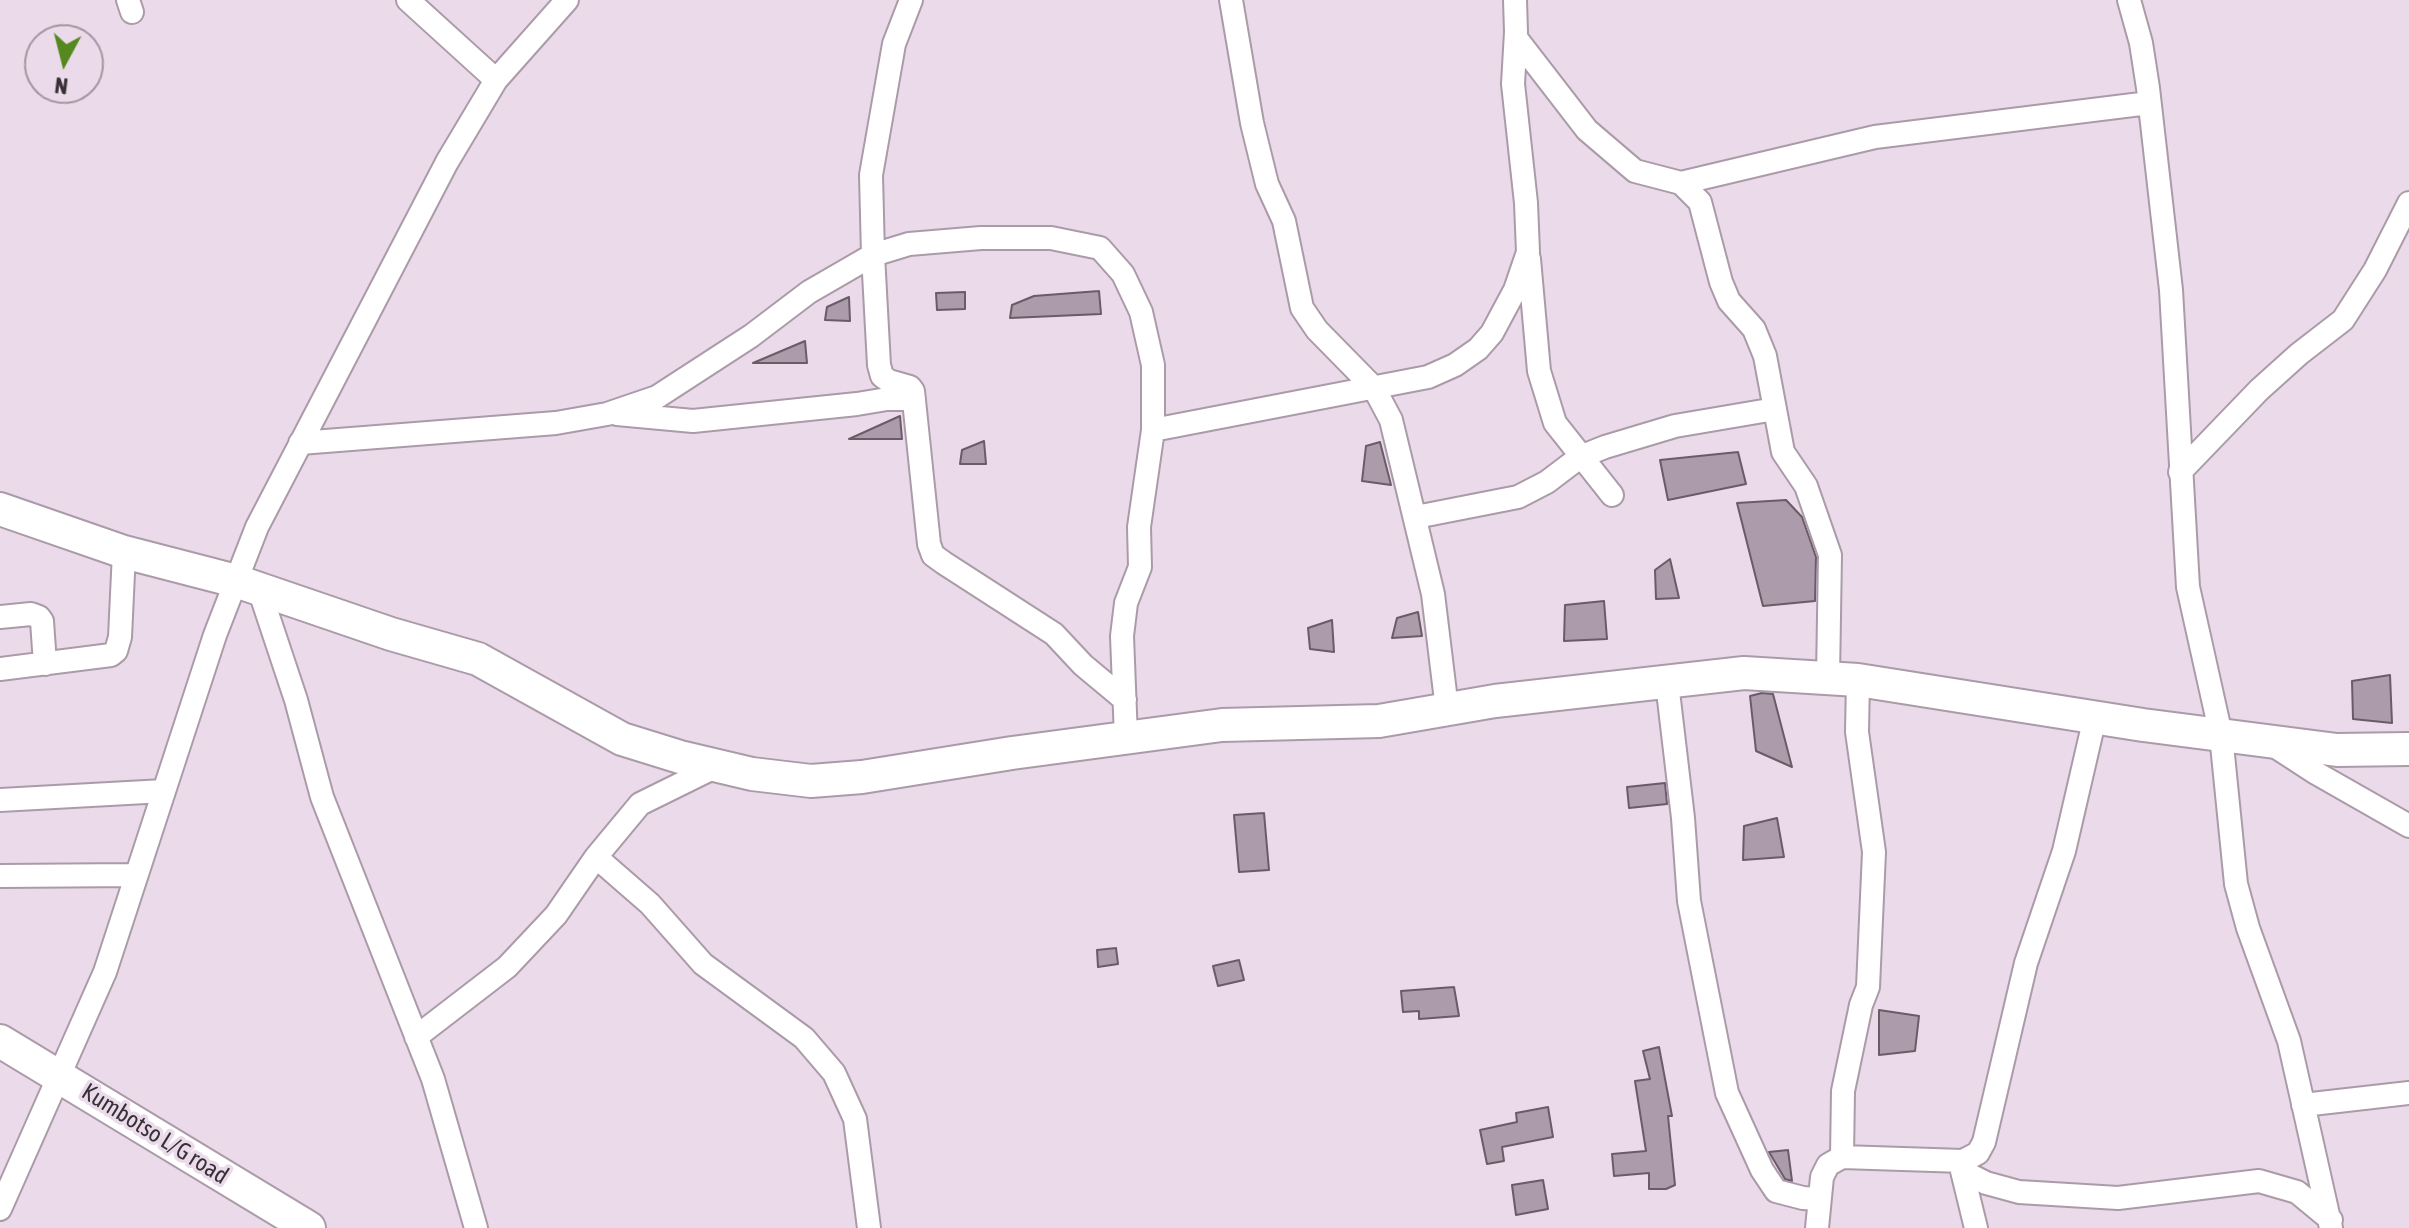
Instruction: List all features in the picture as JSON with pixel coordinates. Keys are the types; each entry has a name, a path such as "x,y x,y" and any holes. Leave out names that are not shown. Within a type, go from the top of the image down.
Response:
{"street":[{"path":"408,0 496,80"},
{"path":"0,1209 105,972 215,635 248,585 257,527 447,162 496,80 567,0"},
{"path":"911,0 894,44 871,175 873,255 879,365 882,376 889,381 910,387 914,399 929,544 933,555 1054,634 1083,665 1125,700"},
{"path":"1231,0 1252,123 1267,184 1284,221 1302,308 1317,330 1374,388 1391,420 1433,594 1447,709"},
{"path":"1515,0 1513,84 1539,371 1555,423 1612,495"},
{"path":"2129,0 2141,43 2173,304 2188,587 2221,735 2236,884 2248,928 2289,1041 2331,1224"},
{"path":"1516,38 1587,130 1635,171 1681,183 1875,137 2149,103"},
{"path":"1681,183 1700,202 1729,301 1754,329 1765,356 1783,452 1806,486 1830,555 1843,678 1857,732 1874,852 1868,987 1861,1005 1843,1091 1842,1157"},
{"path":"2180,472 2259,390 2343,320 2375,270 2409,203"},
{"path":"300,443 556,423 607,414 657,397 751,336 809,292 873,255 909,244 981,238 1051,238 1100,248 1123,274 1141,312 1153,365 1153,430 1139,527 1140,567 1126,603 1122,636 1126,738"},
{"path":"1153,430 1428,377 1455,365 1478,349 1492,333 1515,290 1528,252"},
{"path":"607,414 693,421 887,399 914,399"},
{"path":"1416,517 1518,497 1547,482 1580,457 1605,447 1675,426 1775,409"},
{"path":"0,509 124,552 248,585 391,634 478,659 622,739 752,774 811,781 862,777 1222,725 1379,721 1495,701 1744,673 1843,678 2337,750 2409,749"},
{"path":"0,669 111,655 116,651 120,637 124,552"},
{"path":"248,585 296,700 322,797 433,1079 476,1228"},
{"path":"0,617 31,614 39,617 42,621 45,664"},
{"path":"1667,683 1689,901 1727,1093 1762,1170 1776,1191 1818,1199"},
{"path":"1962,1166 1978,1153 1984,1142 2026,963 2064,851 2095,717"},
{"path":"2267,741 2409,826"},
{"path":"416,1037 507,967 556,915 596,857 640,804 717,766"},
{"path":"0,800 164,791"},
{"path":"596,857 650,904 703,964 804,1038 834,1073 855,1119 869,1228"},
{"path":"0,876 136,875"},
{"name":"Kumbotso L/G road","path":"0,1041 309,1228"},
{"path":"2303,1105 2409,1093"},
{"path":"1817,1228 1822,1177 1828,1165 1842,1157 1962,1166 1986,1183 2019,1192 2118,1198 2259,1181 2297,1192 2331,1224"},
{"path":"1962,1166 1976,1228"}],"building":[{"path":"1099,291 1101,314 1010,318 1012,305 1034,296"},
{"path":"965,292 965,309 937,310 936,293"},
{"path":"849,297 850,321 825,320 827,307"},
{"path":"805,341 807,363 753,363"},
{"path":"900,416 902,439 849,439"},
{"path":"984,441 986,464 960,464 962,450"},
{"path":"1380,442 1391,485 1362,481 1366,446"},
{"path":"1738,452 1746,484 1668,500 1660,460"},
{"path":"1786,500 1802,517 1816,557 1815,601 1763,606 1737,503"},
{"path":"1670,559 1679,598 1656,599 1655,570"},
{"path":"1604,601 1607,639 1564,641 1565,605"},
{"path":"1418,612 1422,636 1392,638 1397,618"},
{"path":"1332,620 1334,652 1310,649 1308,628"},
{"path":"2390,675 2392,723 2353,719 2352,681"},
{"path":"1773,694 1792,767 1756,751 1750,696"},
{"path":"1665,783 1667,804 1629,808 1627,787"},
{"path":"1264,813 1269,870 1239,872 1234,815"},
{"path":"1777,818 1784,857 1743,860 1744,826"},
{"path":"1116,948 1118,964 1098,967 1097,950"},
{"path":"1239,960 1244,980 1218,986 1213,966"},
{"path":"1454,987 1459,1016 1419,1019 1419,1011 1403,1012 1401,991"},
{"path":"1879,1010 1919,1016 1915,1051 1879,1055"},
{"path":"1659,1047 1672,1116 1668,1116 1675,1185 1666,1189 1649,1189 1649,1173 1614,1176 1612,1154 1646,1151 1635,1081 1650,1079 1643,1051"},
{"path":"1548,1107 1553,1137 1502,1147 1504,1161 1487,1164 1480,1130 1517,1122 1516,1113"},
{"path":"1788,1150 1792,1181 1785,1179 1769,1152"},
{"path":"1543,1180 1548,1209 1516,1215 1512,1185"}]}
